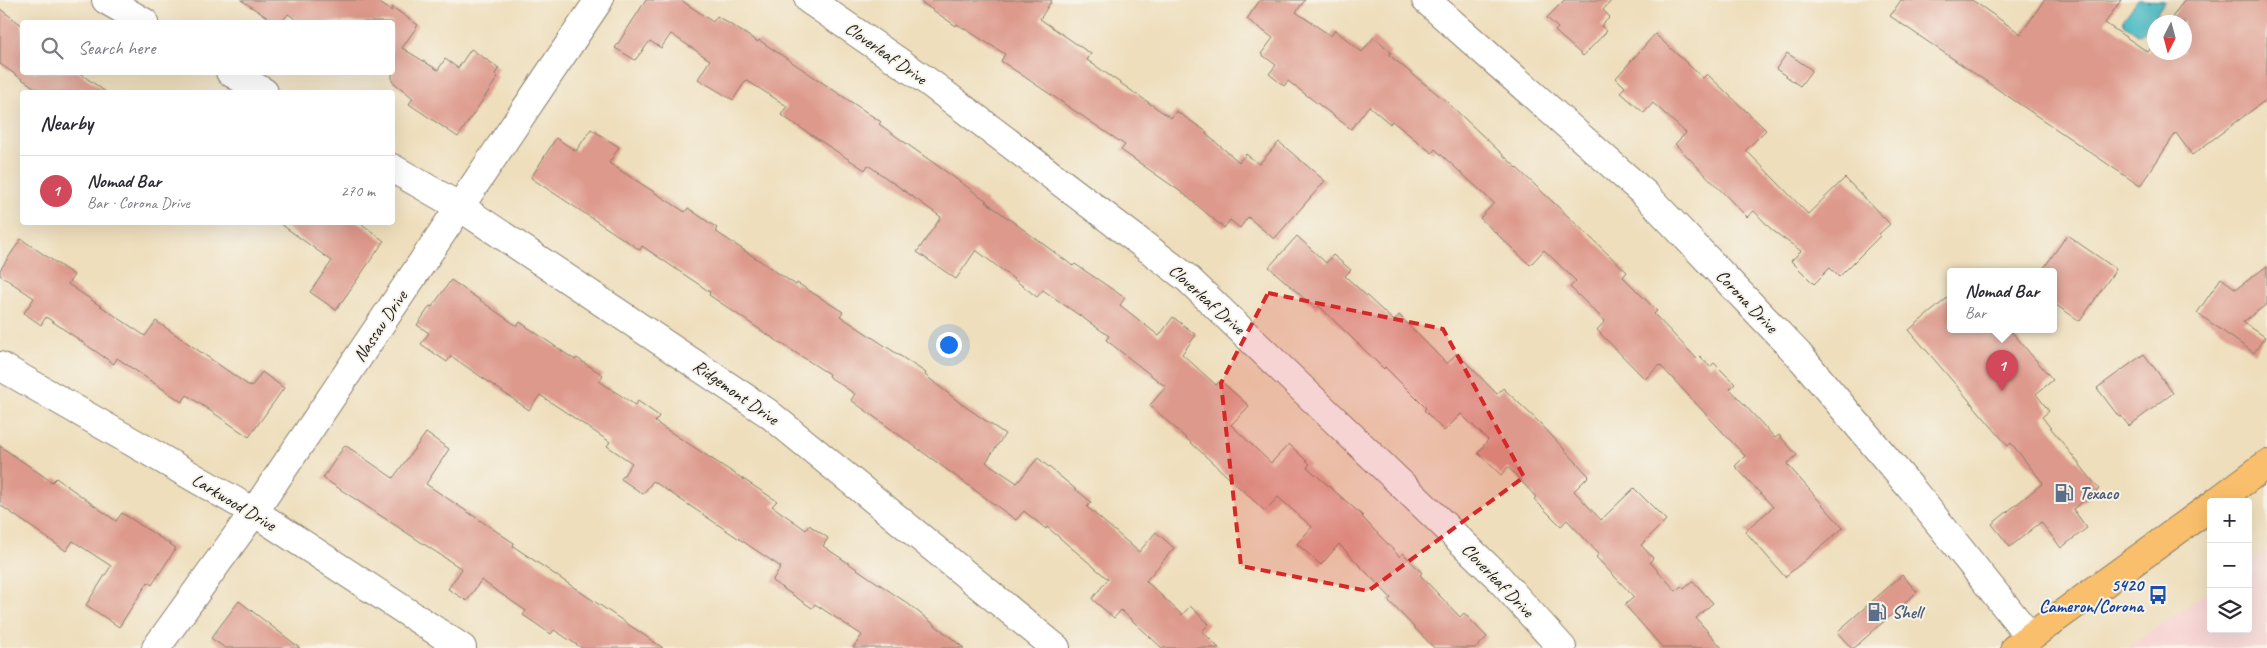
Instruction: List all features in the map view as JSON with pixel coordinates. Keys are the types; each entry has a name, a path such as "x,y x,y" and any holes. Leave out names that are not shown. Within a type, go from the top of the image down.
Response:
{"main road":[{"path":"2221,498 2267,464"},
{"path":"2022,643 2207,509"}],"street":[{"path":"106,0 141,20"},
{"name":"Nassau Drive","path":"156,648 254,512 599,0"},
{"name":"Cloverleaf Drive","path":"809,0 930,83 1187,278 1497,576 1562,648"},
{"name":"Corona Drive","path":"1426,0 1644,194 1791,347 1910,486 2022,643"},
{"path":"235,75 261,90"},
{"name":"Ridgemont Drive","path":"395,170 460,207 768,413 1056,648"},
{"name":"Larkwood Drive","path":"0,366 254,512 462,648"}],"highlighted area":[{"path":"1268,293 1443,329 1524,477 1368,591 1241,566 1221,383"}],"shaded area":[{"path":"2267,551 2267,648 2127,648 2207,593 2207,633 2252,633 2252,561"}],"water":[{"path":"2138,0 2165,1 2155,15 2147,15 2147,27 2143,33 2138,34 2125,25 2123,20"}],"building":[{"path":"241,0 375,0 392,11 392,7 418,25 402,48 438,70 445,59 458,68 471,49 499,68 495,74 498,77 458,137 409,104 413,98 392,81 392,75 395,75 395,20 297,20 288,14 284,20 271,20"},
{"path":"646,0 681,0 713,22 717,16 758,42 759,40 881,122 879,124 987,201 1073,266 1075,264 1125,298 1120,305 1159,336 1173,317 1196,335 1182,354 1216,385 1221,381 1249,406 1231,425 1271,463 1289,444 1310,464 1307,467 1363,516 1400,557 1403,553 1422,573 1420,575 1460,617 1464,613 1487,637 1476,648 1434,648 1388,600 1391,598 1339,544 1321,565 1297,544 1312,527 1278,497 1265,511 1150,405 1166,387 1106,340 1109,336 1043,290 1037,297 976,250 956,279 917,252 941,217 868,165 865,170 781,115 787,106 746,80 733,100 698,79 710,60 671,34 661,48 650,41 635,60 615,48"},
{"path":"918,0 1052,0 1040,19 1091,54 1087,60 1171,118 1176,111 1207,132 1206,134 1239,162 1246,154 1259,164 1279,142 1325,181 1274,239 1248,217 1240,228 1230,220 1224,228 1184,194 1121,150 1125,145 1001,61 1005,54 957,24 956,26"},
{"path":"1260,0 1305,0 1296,12 1331,36 1335,30 1362,52 1374,37 1391,52 1389,55 1446,101 1627,272 1623,277 1657,311 1654,314 1697,359 1700,356 1710,367 1714,363 1735,384 1730,389 1775,438 1779,435 1797,455 1787,464 1843,528 1785,577 1745,531 1773,507 1735,466 1745,456 1660,365 1645,379 1597,330 1605,321 1570,287 1576,281 1544,250 1530,265 1480,218 1494,203 1435,149 1432,153 1392,121 1390,124 1369,106 1351,129 1288,81 1284,86 1269,74 1276,65 1261,54 1273,38 1247,19"},
{"path":"1564,0 1612,0 1603,10 1610,17 1601,26 1607,31 1583,56 1555,31 1558,28 1547,18"},
{"path":"1901,0 1972,0 2021,34 2044,0 2121,0 2105,23 2147,51 2147,60 2192,60 2192,15 2174,15 2184,0 2267,0 2267,99 2192,155 2176,133 2140,186 1890,16"},
{"path":"0,9 20,24 20,75 82,75 103,90 38,90 0,64"},
{"path":"1655,34 1703,78 1707,74 1766,130 1746,150 1808,214 1845,178 1890,224 1839,277 1830,268 1814,284 1791,261 1801,251 1772,230 1754,211 1747,217 1675,144 1686,133 1653,103 1644,113 1620,92 1625,87 1616,78"},
{"path":"1787,53 1812,70 1800,86 1776,69"},
{"path":"591,129 619,147 609,163 685,212 688,208 717,228 715,231 796,285 797,283 843,312 840,316 926,373 925,375 960,403 1005,434 986,462 1017,483 1038,458 1091,502 1087,507 1139,552 1156,532 1174,548 1146,581 1182,615 1190,606 1209,624 1202,631 1219,648 1162,648 1121,610 1114,618 1092,599 1108,579 1047,527 1046,529 1024,511 1016,520 851,400 855,394 828,376 829,374 709,295 710,292 642,246 640,250 531,178 556,138 576,151"},
{"path":"282,225 363,225 384,241 336,310 310,292 332,261"},
{"path":"2067,235 2116,269 2080,321 2057,306 2057,268 2044,268"},
{"path":"1297,236 1326,263 1333,255 1351,270 1345,276 1394,321 1399,315 1447,364 1457,353 1497,394 1503,388 1539,422 1589,476 1574,491 1601,520 1634,488 1666,520 1641,545 1653,558 1650,562 1676,591 1681,586 1684,589 1693,581 1713,603 1696,618 1722,648 1663,648 1625,605 1634,597 1596,557 1599,554 1567,520 1561,526 1534,499 1536,497 1508,467 1501,475 1478,453 1488,440 1461,414 1444,431 1424,410 1426,408 1385,367 1384,369 1319,306 1316,309 1269,267"},
{"path":"21,239 74,275 68,284 145,336 156,321 251,387 262,372 284,388 249,437 187,395 182,402 117,358 114,364 46,317 41,325 24,313 34,298 0,275 0,270"},
{"path":"2267,266 2267,304 2243,322 2265,337 2254,353 2197,313 2221,278 2236,289"},
{"path":"451,280 517,326 520,322 575,360 577,358 603,375 599,381 635,405 638,401 659,416 655,422 777,501 772,506 806,530 809,525 828,538 823,546 907,603 964,648 853,648 862,635 815,604 812,608 772,581 781,567 653,481 643,494 621,479 632,463 607,446 610,442 540,395 529,410 451,356 447,362 421,344 429,333 417,325"},
{"path":"1947,298 1947,333 2013,333 2053,380 2036,394 2049,411 2042,417 2099,489 2073,509 2087,528 2061,548 2041,522 2010,547 1992,524 2043,483 2011,443 2008,446 1909,330"},
{"path":"2144,354 2173,393 2129,426 2121,416 2119,417 2097,388"},
{"path":"426,433 449,449 426,484 514,543 513,546 663,648 582,648 554,630 551,634 523,615 526,611 481,580 467,601 448,589 462,569 323,478 345,445 393,478"},
{"path":"0,446 52,482 56,478 116,521 122,513 176,548 152,585 148,582 119,627 86,605 111,566 73,541 66,551 0,505"},
{"name":"Shell","path":"1902,575 1917,592 1854,648 1851,648 1837,632"},
{"path":"239,601 300,648 225,648 211,638"}],"place":[{"name":"Nomad Bar","path":"2002,391"},
{"name":"Texaco","path":"2064,493"},
{"name":"5420 Cameron/Corona","path":"2158,595"},
{"name":"Shell","path":"1877,612"}]}
